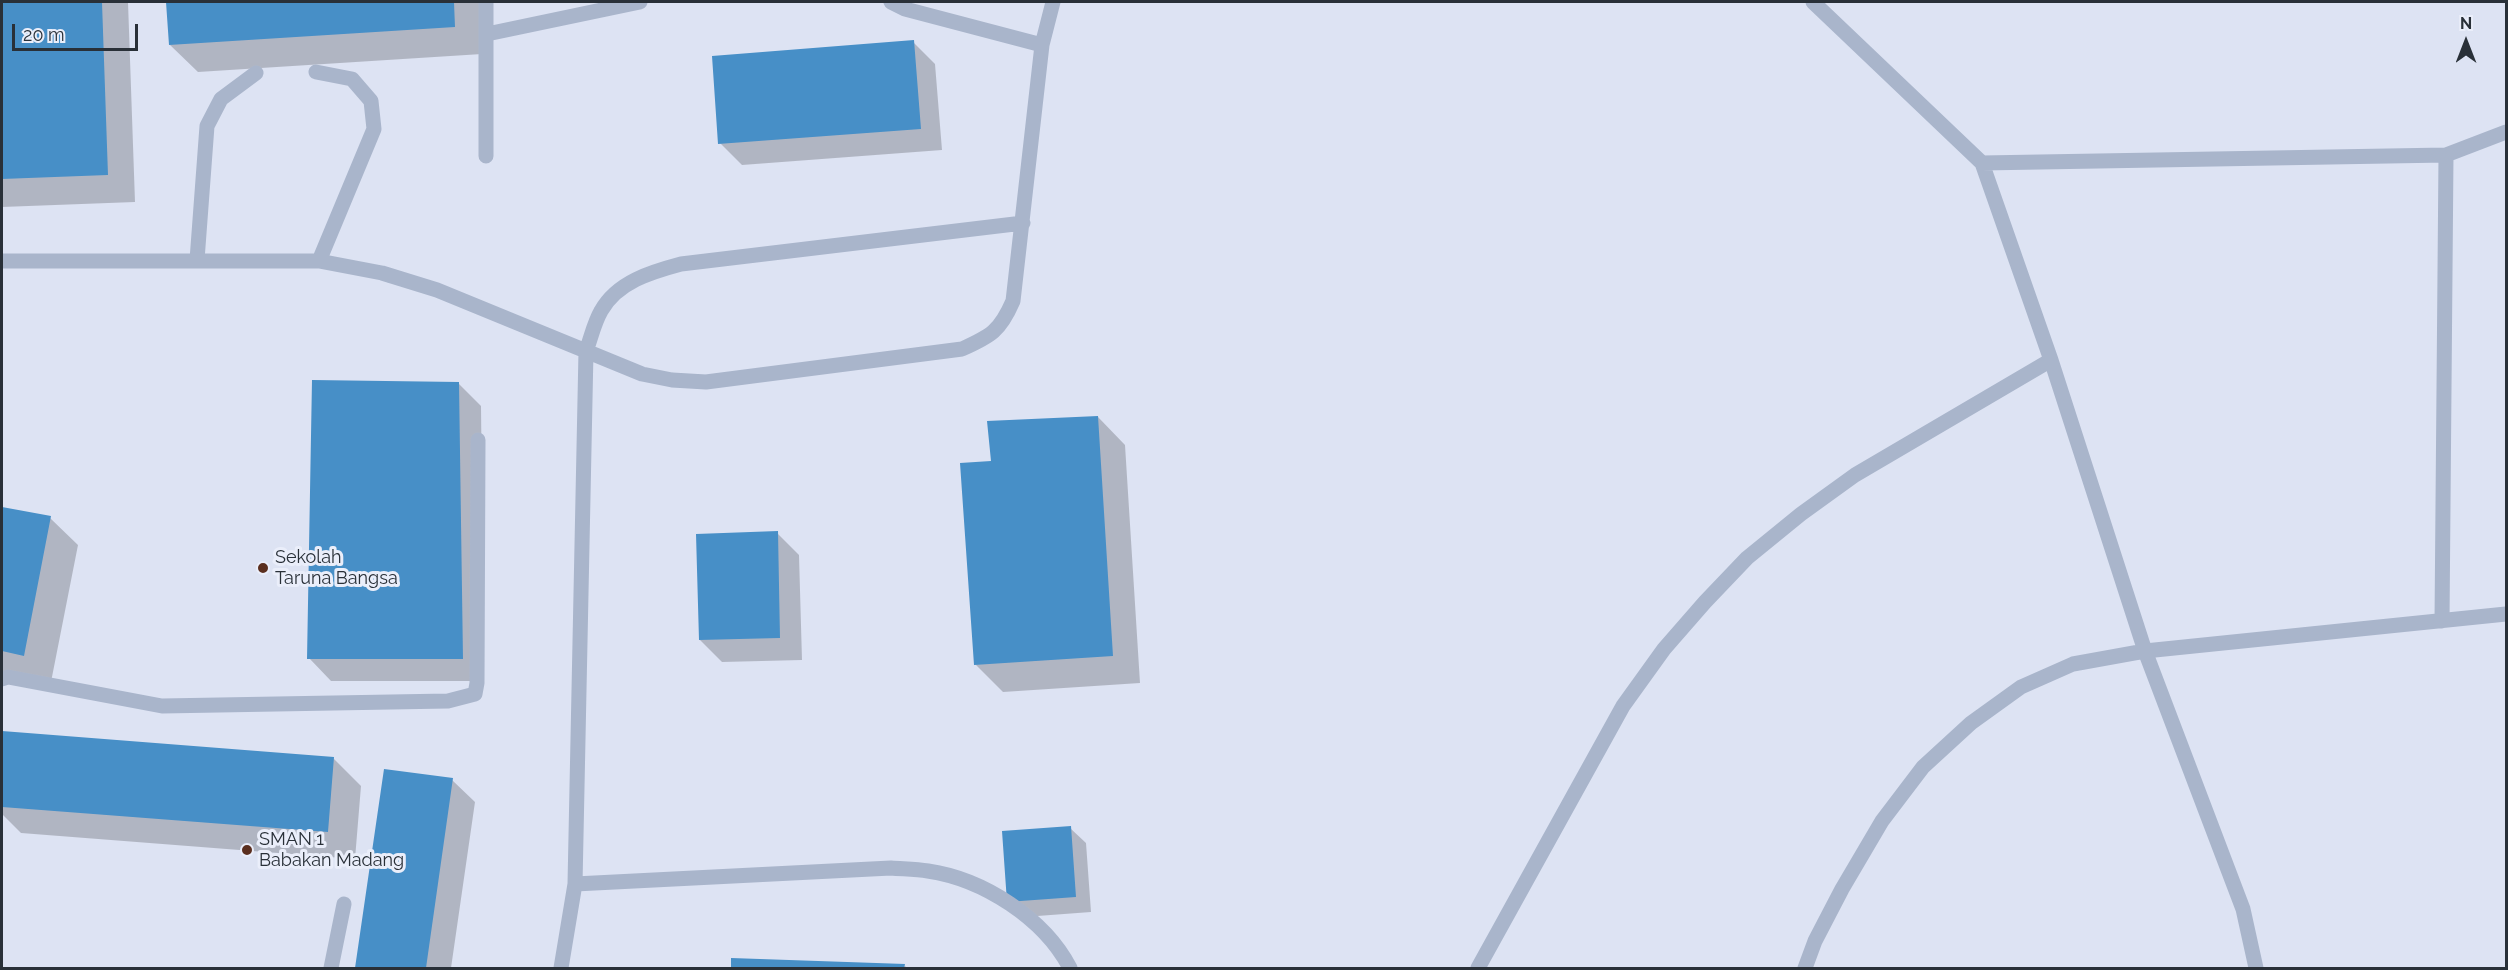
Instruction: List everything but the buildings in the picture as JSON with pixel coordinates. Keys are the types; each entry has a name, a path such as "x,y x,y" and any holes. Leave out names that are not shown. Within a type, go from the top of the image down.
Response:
{"lane":[{"path":"486,2 486,156"},
{"path":"487,34 640,2"},
{"path":"891,2 905,9 1042,45"},
{"path":"2,261 319,261 382,273 437,290 642,374 672,380 706,382 962,349 984,339 1004,323 1013,301 1042,45 1053,2"},
{"path":"1813,2 1982,162 2051,360 2145,651 2243,909 2256,969"},
{"path":"316,72 352,79 371,102 374,129 319,261"},
{"path":"196,260 207,126 222,99 256,73"},
{"path":"1982,162 2446,155 2506,132"},
{"path":"2442,621 2446,155"},
{"path":"561,969 575,884 586,351 602,310 622,287 650,272 681,264 1023,223"},
{"path":"1478,969 1623,706 1664,649 1705,602 1747,558 1801,514 1856,475 2051,360"},
{"path":"2,679 8,677 162,706 448,701 475,694 477,683 478,440"},
{"path":"1805,969 1815,941 1842,889 1882,821 1923,767 1971,723 2021,687 2073,664 2145,651 2506,614"},
{"path":"575,884 891,868 928,871 959,878 1008,903 1050,939 1070,969"},
{"path":"331,969 344,904"}],"place":[{"name":"Sekolah Taruna Bangsa","path":"263,568"},
{"name":"SMAN 1 Babakan Madang","path":"247,850"}]}
